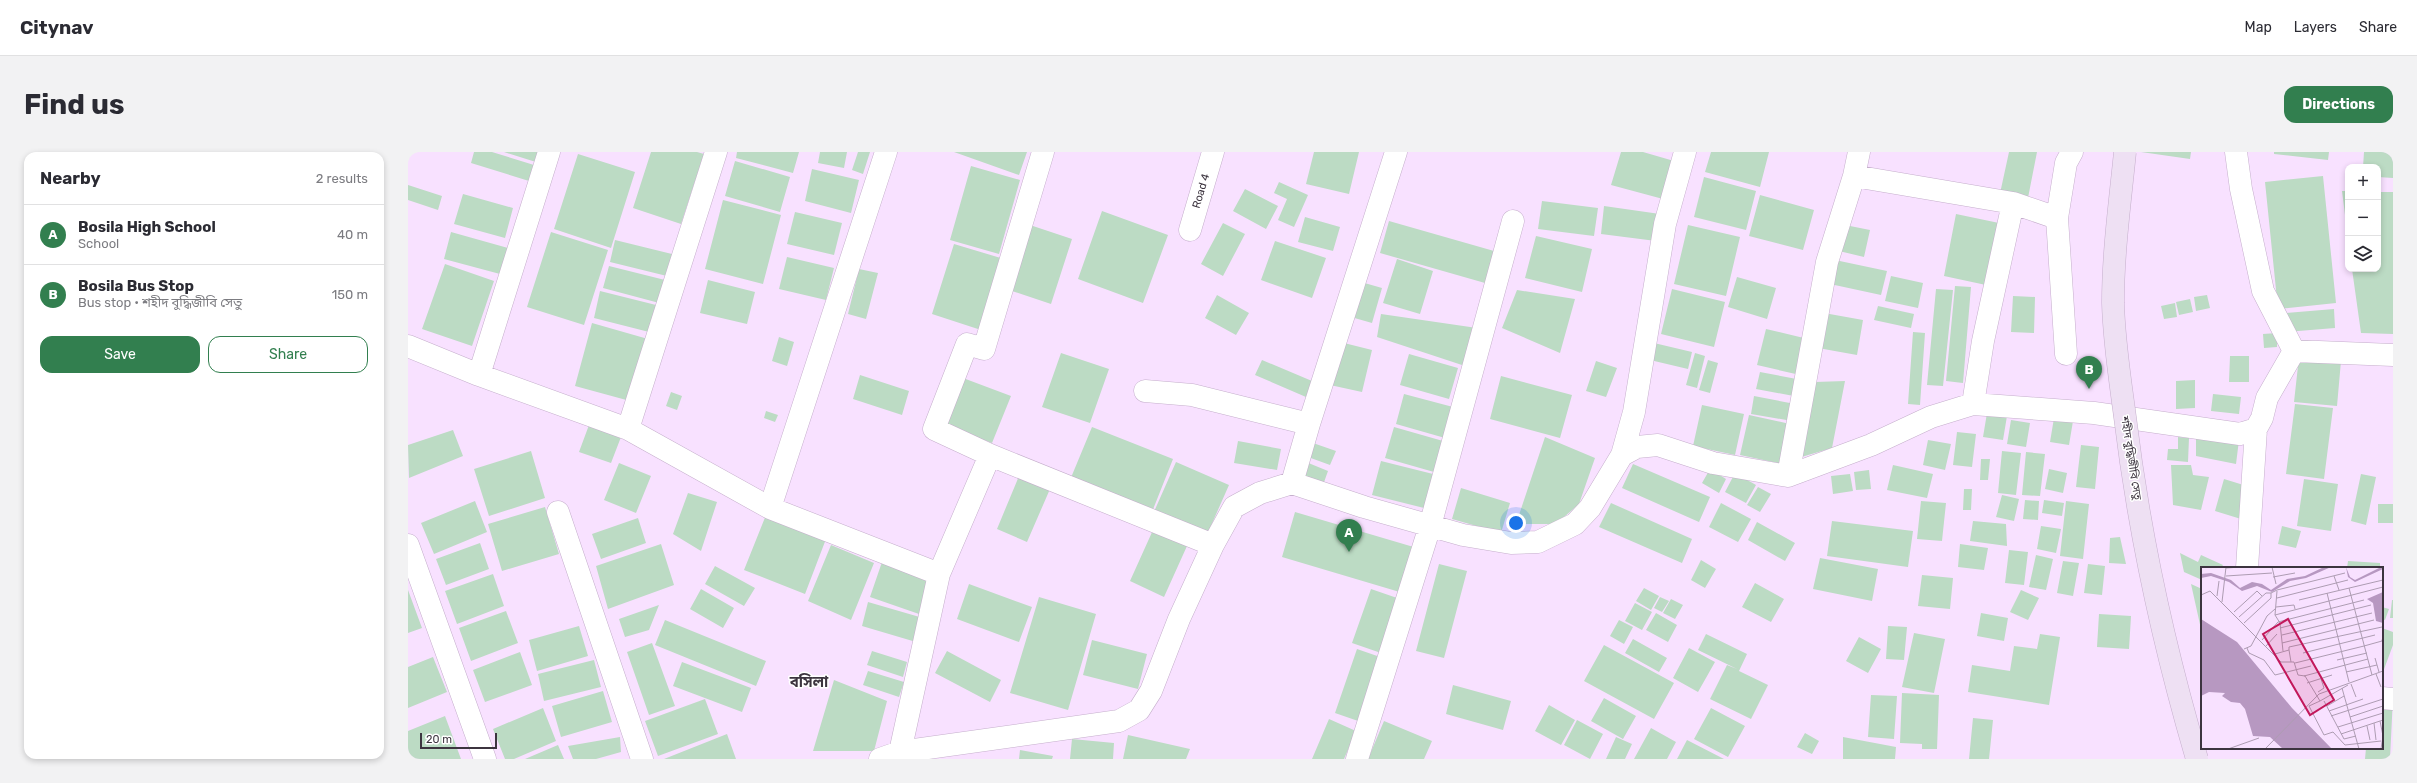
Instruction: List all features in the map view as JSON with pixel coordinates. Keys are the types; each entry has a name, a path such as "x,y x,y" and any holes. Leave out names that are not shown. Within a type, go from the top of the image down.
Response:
{"main road":[{"name":"শহীদ বুদ্ধিজীবি সেতু","path":"2125,152 2116,244 2113,302 2116,358 2130,468 2164,638 2197,759"}],"street":[{"path":"479,375 549,152"},
{"path":"628,429 716,152"},
{"path":"770,508 886,152"},
{"path":"1043,152 984,349 967,344 934,429 990,455 1213,545"},
{"name":"Road 4","path":"1190,230 1213,152"},
{"path":"1292,482 1308,424 1396,152"},
{"path":"990,455 939,574 890,755 1119,721 1138,710 1151,691 1179,619 1213,545 1234,506 1260,493 1292,482 1364,507 1430,526 1511,543 1538,542 1575,524 1590,508 1622,455 1634,412 1665,224 1685,152"},
{"path":"1788,476 1827,262 1854,176 1859,152"},
{"path":"2066,354 2057,218 2066,163 2072,152"},
{"path":"2236,152 2241,189 2263,291 2294,351"},
{"path":"1854,176 2013,203 2057,218"},
{"path":"1973,404 1983,341 2013,203"},
{"path":"1357,759 1430,526 1513,221"},
{"path":"408,346 479,375 628,429 770,508 939,574"},
{"path":"2294,351 2393,355"},
{"path":"2247,567 2256,429 2262,418 2267,398 2294,351"},
{"path":"1145,391 1192,395 1308,424"},
{"path":"1622,455 1637,447 1658,445 1713,463 1788,476 1871,445 1931,417 1973,404 2094,413 2240,434 2256,429"},
{"path":"558,512 642,759"},
{"path":"408,544 485,759"},
{"path":"2383,698 2393,699"}],"building":[{"path":"474,152 492,152 534,165 529,181 471,163"},
{"path":"504,152 542,152 539,163"},
{"path":"651,152 697,152 704,154 681,224 633,208"},
{"path":"737,152 799,152 793,173 736,158"},
{"path":"820,152 847,152 844,168 818,163"},
{"path":"858,152 870,152 863,174 852,170"},
{"path":"954,152 1027,152 1019,175"},
{"path":"1314,152 1359,152 1349,194 1306,184"},
{"path":"1621,152 1643,152 1674,161 1663,199 1611,185"},
{"path":"1711,152 1769,152 1760,187 1705,172"},
{"path":"2009,152 2037,152 2027,203 1999,198"},
{"path":"2141,152 2191,152 2190,159"},
{"path":"2274,152 2329,152 2328,160 2274,154"},
{"path":"2364,152 2393,152 2393,178 2381,177 2381,164 2363,164"},
{"path":"578,154 635,172 611,248 554,229"},
{"path":"735,161 790,177 780,212 725,196"},
{"path":"971,166 1020,180 999,254 950,240"},
{"path":"812,169 859,180 851,213 805,201"},
{"path":"2323,176 2336,303 2278,309 2265,182"},
{"path":"1704,177 1756,191 1746,230 1694,217"},
{"path":"1279,182 1308,195 1294,227 1278,220 1287,199 1274,193"},
{"path":"408,185 442,196 438,210 408,200"},
{"path":"1245,189 1278,206 1266,229 1233,211"},
{"path":"2342,191 2345,191 2345,215"},
{"path":"2381,192 2393,192 2393,334 2361,333 2352,272 2381,272"},
{"path":"463,194 513,208 505,238 454,224"},
{"path":"1760,195 1814,210 1803,250 1749,236"},
{"path":"723,200 781,215 763,284 705,269"},
{"path":"1542,201 1598,208 1594,236 1538,229"},
{"path":"1604,206 1660,214 1656,241 1601,234"},
{"path":"1102,211 1168,235 1143,303 1078,279"},
{"path":"795,212 842,223 834,255 787,244"},
{"path":"1956,214 1999,223 1986,285 1944,276"},
{"path":"1305,217 1340,227 1333,251 1298,242"},
{"path":"1389,221 1494,251 1485,283 1380,253"},
{"path":"1223,223 1245,234 1223,276 1201,264"},
{"path":"1030,225 1072,239 1051,304 1009,290"},
{"path":"1688,225 1740,237 1726,296 1674,284"},
{"path":"1845,225 1870,230 1864,257 1839,251"},
{"path":"451,232 508,248 500,274 444,259"},
{"path":"551,232 608,250 584,325 527,307"},
{"path":"1536,236 1592,249 1582,292 1525,278"},
{"path":"615,240 676,255 671,277 610,262"},
{"path":"1275,241 1326,258 1312,298 1261,280"},
{"path":"954,244 1004,259 981,330 932,314"},
{"path":"787,257 834,268 826,300 779,289"},
{"path":"1397,259 1433,271 1420,314 1383,303"},
{"path":"1835,260 1887,271 1881,295 1830,284"},
{"path":"445,264 494,281 472,346 422,329"},
{"path":"609,266 669,281 663,304 603,288"},
{"path":"859,269 878,273 866,319 848,314"},
{"path":"1891,276 1923,283 1918,308 1885,301"},
{"path":"1737,277 1776,288 1767,319 1728,307"},
{"path":"708,280 755,292 747,324 700,313"},
{"path":"1361,282 1382,288 1372,323 1351,317"},
{"path":"1955,286 1971,287 1963,383 1946,381"},
{"path":"1672,289 1725,302 1714,347 1661,334"},
{"path":"1936,289 1953,290 1943,386 1927,385"},
{"path":"1517,290 1575,299 1560,353 1502,328"},
{"path":"600,291 660,306 653,333 594,318"},
{"path":"1217,295 1249,313 1236,335 1205,318"},
{"path":"2207,295 2210,308 2196,311 2194,297"},
{"path":"2013,296 2035,297 2034,333 2011,332"},
{"path":"2190,299 2193,312 2179,315 2176,302"},
{"path":"2175,303 2177,317 2164,319 2161,306"},
{"path":"1878,306 1914,314 1911,328 1874,320"},
{"path":"2334,309 2335,328 2286,332 2285,313"},
{"path":"1824,313 1863,320 1857,355 1818,348"},
{"path":"1381,314 1477,328 1465,366 1377,337"},
{"path":"592,323 648,339 630,401 575,386"},
{"path":"1766,329 1808,339 1800,375 1757,365"},
{"path":"1913,332 1925,333 1920,405 1908,404"},
{"path":"2277,333 2277,347 2264,348 2263,334"},
{"path":"779,337 794,342 787,366 772,361"},
{"path":"1340,342 1372,350 1362,392 1330,385"},
{"path":"1654,343 1692,352 1688,369 1650,360"},
{"path":"1061,353 1109,369 1090,423 1042,407"},
{"path":"1695,353 1705,356 1697,388 1686,385"},
{"path":"1409,354 1458,368 1449,399 1400,385"},
{"path":"2230,356 2249,356 2249,382 2229,382"},
{"path":"2299,357 2341,361 2337,406 2294,402"},
{"path":"1262,360 1312,381 1306,397 1255,375"},
{"path":"1708,360 1718,363 1710,393 1699,390"},
{"path":"1596,361 1617,368 1606,397 1586,391"},
{"path":"1760,372 1802,380 1799,397 1756,389"},
{"path":"860,375 909,391 902,415 853,399"},
{"path":"1501,376 1572,395 1560,438 1490,419"},
{"path":"963,378 1011,396 992,443 944,425"},
{"path":"2195,380 2195,408 2176,409 2176,381"},
{"path":"1845,381 1832,448 1798,458 1815,382"},
{"path":"671,392 682,396 677,410 666,406"},
{"path":"1404,394 1453,407 1445,438 1396,424"},
{"path":"2213,394 2241,397 2239,414 2211,411"},
{"path":"1754,396 1795,404 1792,421 1751,414"},
{"path":"2295,404 2333,408 2324,479 2286,474"},
{"path":"1702,405 1744,414 1735,455 1693,446"},
{"path":"766,411 778,415 775,422 764,418"},
{"path":"1987,413 2007,416 2003,440 1983,437"},
{"path":"1749,415 1790,424 1782,464 1740,455"},
{"path":"2054,418 2073,421 2069,445 2050,442"},
{"path":"2011,420 2030,423 2026,447 2007,444"},
{"path":"589,425 621,437 611,463 579,452"},
{"path":"1092,427 1173,459 1152,512 1070,480"},
{"path":"1394,427 1443,441 1434,472 1385,458"},
{"path":"453,430 463,456 409,478 408,445"},
{"path":"1957,432 1976,434 1972,467 1953,465"},
{"path":"2196,436 2239,440 2236,464 2196,456"},
{"path":"1545,437 1595,458 1579,504 1556,524 1516,524"},
{"path":"2178,437 2189,438 2188,462 2167,460 2168,449 2178,449"},
{"path":"1928,440 1951,444 1945,470 1923,465"},
{"path":"1238,441 1281,449 1277,470 1234,463"},
{"path":"1313,443 1336,451 1330,465 1308,457"},
{"path":"2081,445 2099,447 2095,489 2076,487"},
{"path":"531,451 545,498 489,516 474,469"},
{"path":"2002,451 2021,453 2016,495 1998,493"},
{"path":"2026,452 2045,454 2040,496 2022,495"},
{"path":"1981,459 1990,459 1988,480 1980,480"},
{"path":"1381,461 1433,474 1424,508 1372,495"},
{"path":"1176,462 1229,485 1206,537 1153,514"},
{"path":"1306,462 1328,471 1323,485 1301,476"},
{"path":"619,463 651,476 636,513 604,500"},
{"path":"1633,464 1710,497 1699,522 1622,488"},
{"path":"1893,465 1933,474 1927,498 1887,490"},
{"path":"2171,465 2191,465 2193,475 2209,477 2201,510 2173,505"},
{"path":"1710,469 1726,479 1719,493 1702,483"},
{"path":"2049,469 2067,473 2063,493 2045,489"},
{"path":"1869,470 1871,489 1856,490 1854,472"},
{"path":"1735,473 1756,485 1746,503 1725,492"},
{"path":"1850,474 1853,491 1833,494 1831,476"},
{"path":"2361,474 2376,477 2366,525 2351,521"},
{"path":"1019,476 1050,489 1027,542 997,529"},
{"path":"2224,479 2250,487 2241,519 2215,511"},
{"path":"2304,479 2338,484 2331,531 2297,526"},
{"path":"1758,487 1771,494 1760,512 1747,505"},
{"path":"1461,488 1510,503 1501,533 1452,519"},
{"path":"1964,489 1972,489 1971,510 1963,510"},
{"path":"688,493 717,502 701,551 673,534"},
{"path":"2002,495 2019,499 2014,521 1996,517"},
{"path":"2025,500 2039,501 2038,520 2023,519"},
{"path":"2044,500 2064,503 2062,516 2042,513"},
{"path":"475,501 487,532 434,554 421,523"},
{"path":"1921,501 1946,503 1942,541 1917,539"},
{"path":"2066,501 2089,504 2083,559 2060,556"},
{"path":"1611,503 1692,539 1682,563 1599,527"},
{"path":"1721,503 1751,519 1738,542 1709,527"},
{"path":"2378,504 2393,504 2393,523 2378,523"},
{"path":"545,507 559,554 502,571 488,524"},
{"path":"1295,512 1417,548 1403,593 1282,557"},
{"path":"766,515 826,539 805,594 744,570"},
{"path":"638,518 646,543 601,559 592,534"},
{"path":"1832,521 1913,531 1908,567 1827,556"},
{"path":"1973,521 2006,524 2007,546 1970,541"},
{"path":"1757,522 1795,543 1785,561 1748,540"},
{"path":"2041,526 2061,529 2056,553 2037,549"},
{"path":"2282,526 2301,531 2296,548 2278,544"},
{"path":"1153,530 1187,546 1164,597 1130,581"},
{"path":"2120,537 2126,564 2109,563 2110,538"},
{"path":"480,543 489,569 446,585 436,559"},
{"path":"661,544 674,585 608,609 596,566"},
{"path":"1960,544 1988,548 1984,570 1958,567"},
{"path":"831,545 874,563 851,620 808,601"},
{"path":"2009,550 2028,552 2024,585 2005,583"},
{"path":"2180,553 2198,562 2201,555 2223,565 2222,567 2201,567 2201,580 2184,572"},
{"path":"2036,555 2053,559 2046,590 2029,587"},
{"path":"1820,558 1878,569 1872,601 1813,589"},
{"path":"1701,560 1716,569 1705,588 1691,580"},
{"path":"2063,561 2079,563 2073,596 2057,593"},
{"path":"2348,561 2380,563 2380,567 2347,567"},
{"path":"882,562 931,580 919,614 870,597"},
{"path":"1439,564 1467,571 1444,658 1416,651"},
{"path":"2088,564 2105,566 2102,595 2084,593"},
{"path":"715,566 755,588 744,606 705,584"},
{"path":"493,574 504,606 457,624 445,591"},
{"path":"1922,575 1953,578 1950,609 1918,606"},
{"path":"1755,583 1784,599 1771,622 1742,607"},
{"path":"969,584 1032,607 1019,642 957,619"},
{"path":"2191,584 2201,589 2201,629"},
{"path":"1644,588 1659,596 1651,610 1636,601"},
{"path":"701,589 734,608 723,628 690,609"},
{"path":"1371,589 1400,599 1381,653 1352,643"},
{"path":"408,590 422,628 408,633"},
{"path":"2021,590 2039,598 2028,620 2010,612"},
{"path":"1039,597 1096,614 1068,710 1010,693"},
{"path":"1660,597 1669,601 1662,612 1654,608"},
{"path":"1671,599 1683,605 1675,619 1663,613"},
{"path":"2392,600 2393,618 2390,618"},
{"path":"868,602 923,618 916,642 862,626"},
{"path":"1635,603 1652,612 1642,630 1625,621"},
{"path":"659,605 649,630 625,637 619,619"},
{"path":"2383,607 2389,609 2385,620 2383,619"},
{"path":"506,611 518,643 471,661 459,628"},
{"path":"1656,613 1677,625 1668,642 1646,630"},
{"path":"1981,613 2008,618 2004,641 1977,636"},
{"path":"2099,614 2131,616 2129,649 2097,647"},
{"path":"665,620 766,661 756,686 655,645"},
{"path":"1619,620 1633,627 1624,644 1610,636"},
{"path":"579,626 588,656 537,671 529,640"},
{"path":"1888,626 1907,627 1904,660 1886,659"},
{"path":"2383,628 2393,632 2393,645 2383,672"},
{"path":"1914,633 1945,639 1934,693 1902,687"},
{"path":"1706,634 1747,654 1739,671 1768,685 1751,719 1710,699 1727,665 1737,669 1698,650"},
{"path":"2040,634 2060,637 2049,705 1968,692 1972,665 2010,671 2014,646 2037,649"},
{"path":"1859,637 1881,649 1868,673 1846,661"},
{"path":"1633,639 1667,658 1659,672 1625,653"},
{"path":"1092,640 1147,654 1138,689 1083,675"},
{"path":"652,643 675,706 649,715 627,652"},
{"path":"1604,645 1674,683 1654,719 1584,681"},
{"path":"1689,648 1715,662 1698,692 1673,678"},
{"path":"1357,649 1383,658 1361,722 1335,713"},
{"path":"872,651 907,662 903,677 867,665"},
{"path":"947,651 1001,680 990,702 935,673"},
{"path":"520,652 532,685 485,702 473,670"},
{"path":"433,657 447,692 408,708 408,667"},
{"path":"594,660 601,687 544,701 538,674"},
{"path":"682,662 751,688 742,712 673,686"},
{"path":"868,671 904,682 899,697 863,685"},
{"path":"834,680 887,701 874,751 813,751"},
{"path":"1453,685 1511,701 1503,730 1446,714"},
{"path":"603,691 612,722 561,737 552,706"},
{"path":"1902,693 1939,695 1937,749 1922,749 1922,744 1900,743"},
{"path":"1871,695 1897,696 1894,739 1868,737"},
{"path":"2383,696 2393,697 2390,759 2365,759 2366,749 2383,749"},
{"path":"1604,698 1636,716 1623,739 1591,721"},
{"path":"705,699 718,734 658,756 645,721"},
{"path":"1549,705 1575,720 1561,745 1535,731"},
{"path":"543,708 556,741 514,759 505,759 493,729"},
{"path":"1711,708 1745,726 1728,757 1694,739"},
{"path":"445,716 461,759 408,759 408,731"},
{"path":"1973,718 1993,720 1989,759 1969,759"},
{"path":"1329,719 1356,731 1344,759 1312,759"},
{"path":"1577,720 1603,734 1590,759 1564,745"},
{"path":"1384,721 1432,741 1424,759 1368,759"},
{"path":"1651,728 1676,742 1667,759 1634,759"},
{"path":"1805,733 1819,741 1812,754 1797,747"},
{"path":"727,734 736,759 664,759"},
{"path":"1128,735 1190,749 1186,759 1123,759"},
{"path":"620,737 621,752 596,759 573,759 568,746"},
{"path":"1616,737 1632,744 1625,759 1606,759"},
{"path":"1843,737 1896,747 1895,759 1843,759"},
{"path":"1072,739 1114,743 1113,759 1070,759"},
{"path":"1687,740 1724,759 1677,759"},
{"path":"558,745 564,759 525,759"},
{"path":"1020,750 1053,756 1052,759 1019,759"}],"place":[{"name":"Bosila Bus Stop","path":"2089,389"},
{"name":"Bosila High School","path":"1349,552"}],"district":[{"name":"বসিলা","path":"809,682"}]}
